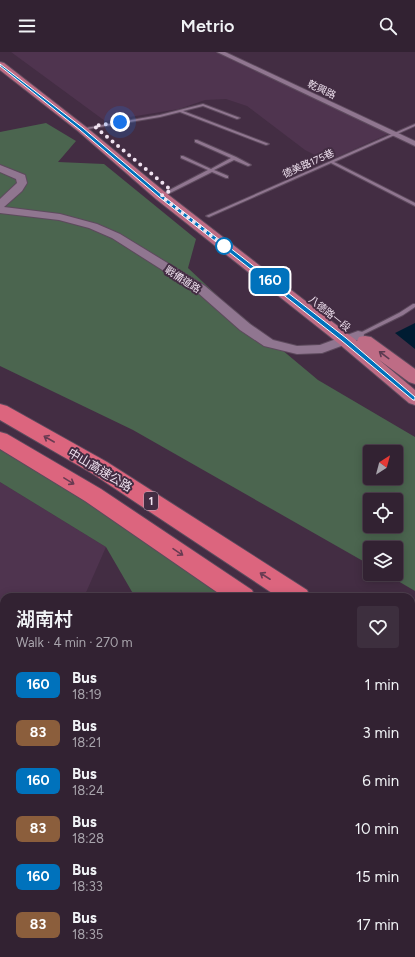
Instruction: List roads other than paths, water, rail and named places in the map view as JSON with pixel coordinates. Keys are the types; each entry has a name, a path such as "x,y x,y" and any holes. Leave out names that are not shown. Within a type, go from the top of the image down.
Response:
{"highway":[{"name":"中山高速公路","path":"0,411 100,468 292,593"},
{"name":"中山高速公路","path":"0,439 92,495 238,593"}],"main road":[{"name":"八德路一段","path":"0,54 415,399"},
{"name":"八德路一段","path":"0,65 88,128"},
{"name":"八德路一段","path":"166,193 208,216 220,226"},
{"name":"八德路一段","path":"233,236 415,378"}],"street":[{"name":"乾興路","path":"220,52 415,144"},
{"path":"0,168 21,177 22,183 18,189 0,205"},
{"name":"戰備道路","path":"0,210 60,217 94,226 116,236 201,289 245,327 269,343 297,350 322,350 344,339 358,335"}],"lane":[{"path":"88,128 160,116 203,105 238,118"},
{"path":"180,111 267,144"},
{"name":"德美路175巷","path":"208,216 415,125"},
{"path":"196,141 249,164"},
{"path":"182,157 227,177"},
{"path":"166,193 235,158"},
{"path":"332,162 415,205"},
{"path":"358,335 401,314 415,305"}],"water":[{"path":"415,323 415,349 395,333"}]}
